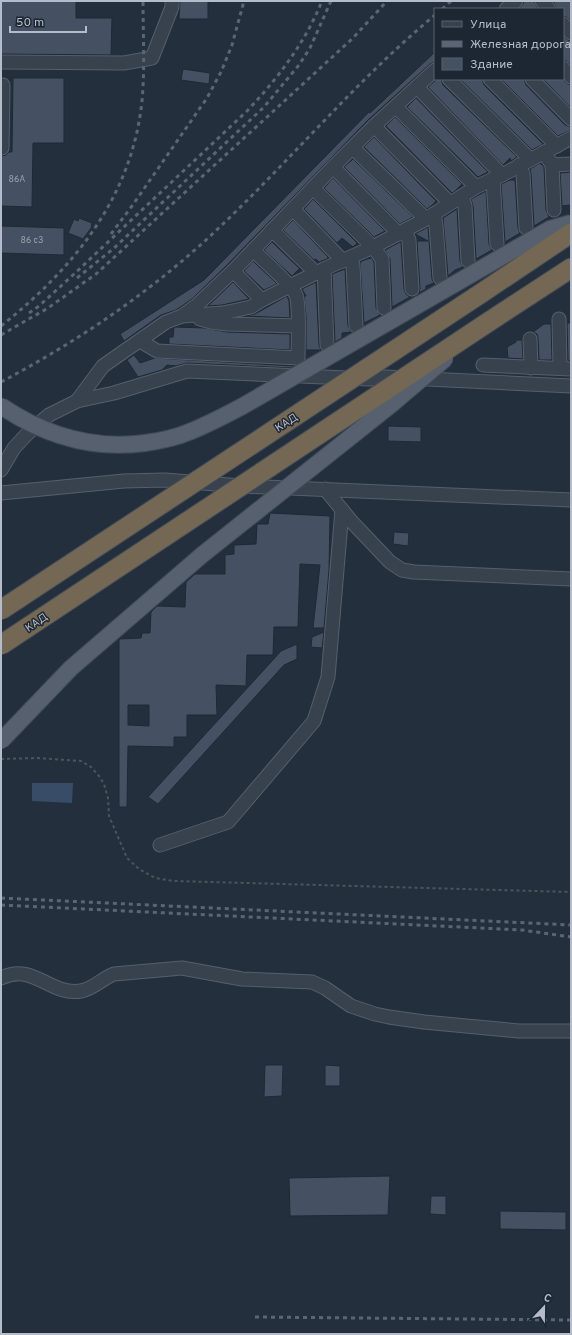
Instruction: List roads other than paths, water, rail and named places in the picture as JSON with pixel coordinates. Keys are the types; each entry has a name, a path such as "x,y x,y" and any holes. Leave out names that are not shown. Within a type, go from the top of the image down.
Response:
{"highway":[{"name":"КАД","path":"1,610 477,297 571,233"},
{"name":"КАД","path":"1,645 571,268"}],"main road":[{"path":"1,406 44,430 70,439 94,444 127,445 158,441 188,433 241,407 550,229 571,223"},
{"path":"1,741 71,668 202,555 392,404 490,321"}],"lane":[{"path":"1,62 124,63 152,58 172,7 172,1"},
{"path":"508,8 516,1"},
{"path":"564,25 571,33"},
{"path":"564,69 571,77"},
{"path":"77,401 103,366 166,322 182,316 197,305 294,209 332,167 434,71"},
{"path":"450,80 525,162"},
{"path":"491,80 557,146"},
{"path":"533,80 571,119"},
{"path":"1,85 3,85 2,148"},
{"path":"417,88 498,177 497,244"},
{"path":"396,107 476,187"},
{"path":"374,126 450,203"},
{"path":"182,316 235,312 251,307 320,271 402,232 430,217 476,187 571,138"},
{"path":"353,148 430,217 436,225 440,278"},
{"path":"544,152 552,165 554,210"},
{"path":"525,162 523,174 526,228"},
{"path":"552,165 571,164"},
{"path":"332,167 402,232 408,240 412,289"},
{"path":"313,188 373,247 382,259 384,308"},
{"path":"462,196 465,206 468,261"},
{"path":"294,209 353,266 356,326"},
{"path":"272,230 320,271 327,345"},
{"path":"140,340 156,351 298,358 296,296 290,287 253,250"},
{"path":"233,271 262,300"},
{"path":"182,316 227,324 298,326"},
{"path":"483,365 566,369 559,319"},
{"path":"530,340 531,368"},
{"path":"1,470 14,448 28,433 50,415 77,401 114,393 187,371 370,379 386,377 571,386"},
{"path":"1,493 124,481 164,480 241,486 571,500"},
{"path":"325,489 342,510 390,562 402,570 414,572 571,579"},
{"path":"160,845 228,822 314,721 328,677 342,510"},
{"path":"1,978 7,975 22,974 38,978 54,988 81,991 89,989 114,974 166,969 192,969 242,979 312,982 325,988 351,1006 389,1017 424,1022 519,1031 571,1031"}],"water":[{"path":"32,783 73,783 72,803 32,801"}],"railway":[{"path":"1,326 28,304 75,255 95,228 112,199 126,168 136,136 142,101 144,64 143,1"},
{"path":"111,234 207,98 221,72 232,45 244,1"},
{"path":"29,313 39,306 73,275 247,111 280,73 299,46 322,1"},
{"path":"77,278 113,249 264,107 299,65 310,48 331,1"},
{"path":"1,335 48,308 96,274 353,38 387,1"},
{"path":"443,8 451,1"},
{"path":"1,382 90,330 173,269 251,197 380,64 434,16"},
{"path":"1,898 571,925"},
{"path":"1,905 522,930 571,937"},
{"path":"255,1317 571,1320"}]}
